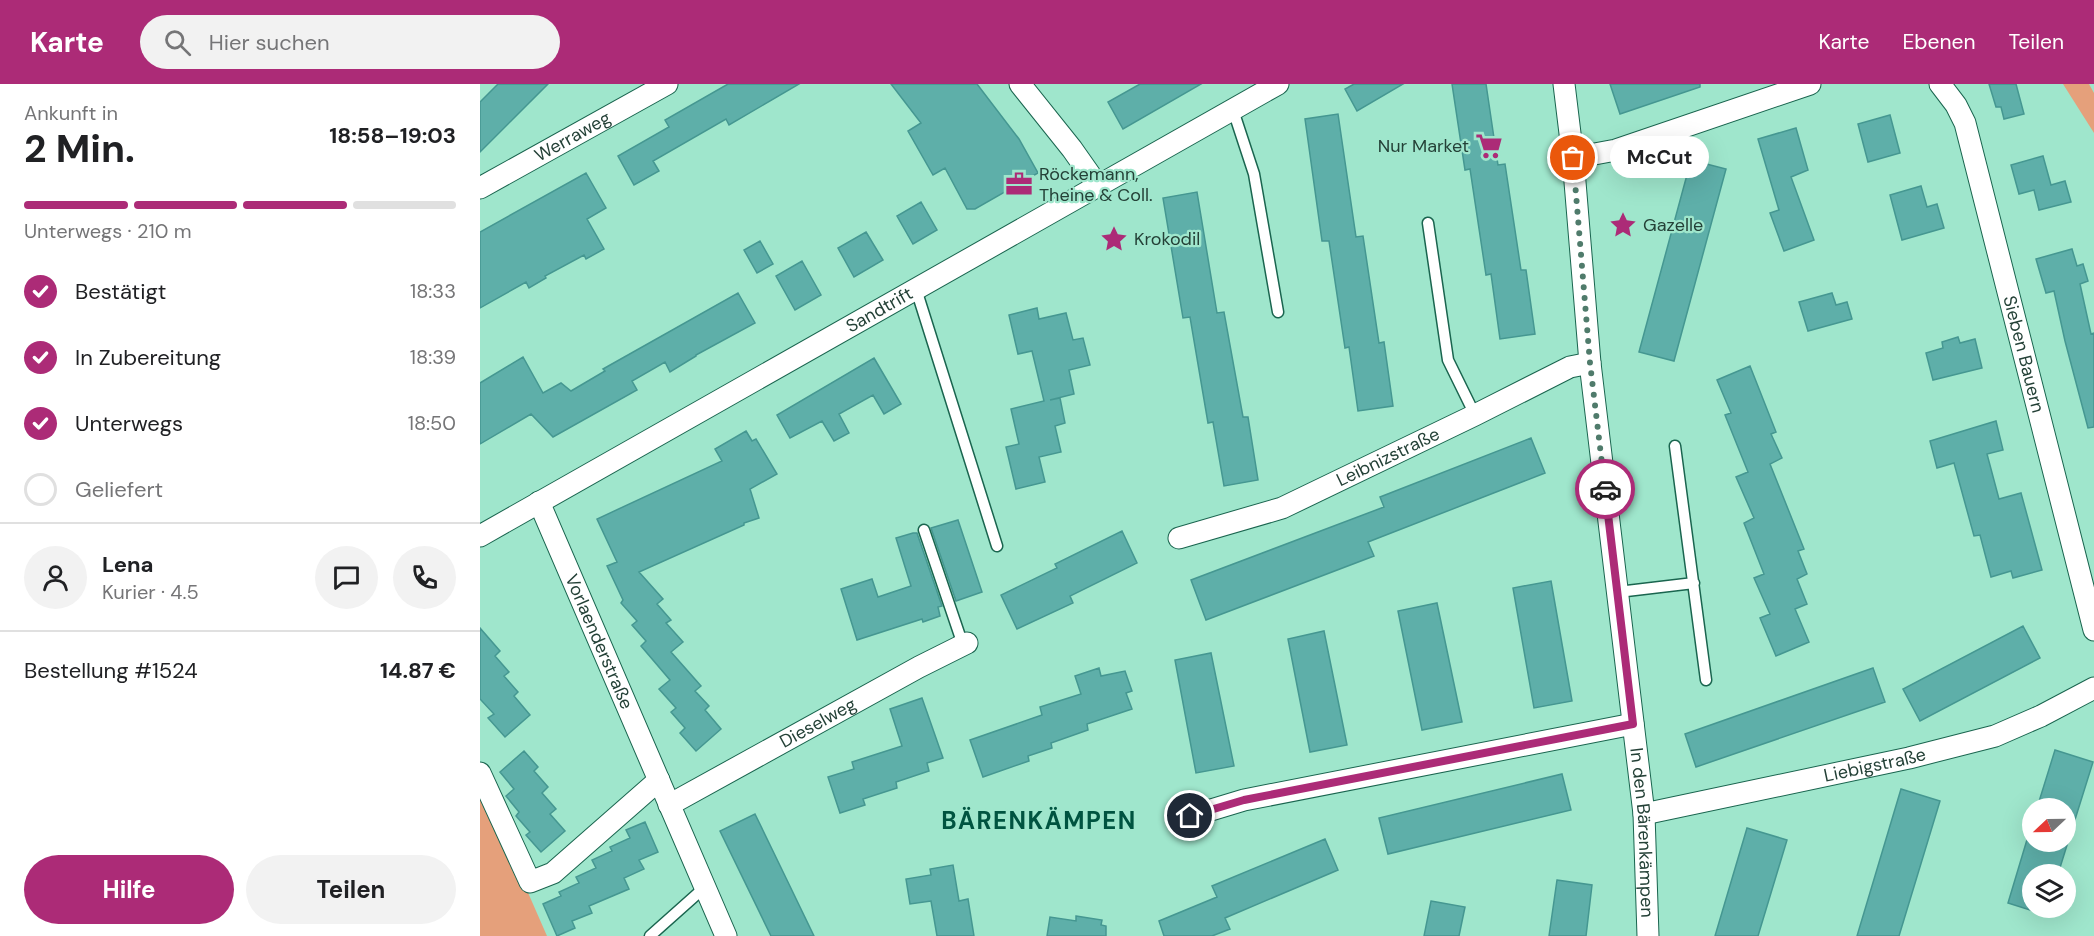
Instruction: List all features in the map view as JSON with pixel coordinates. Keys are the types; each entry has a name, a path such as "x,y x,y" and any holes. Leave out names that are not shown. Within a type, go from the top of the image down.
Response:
{"street":[{"name":"Werraweg","path":"480,188 667,84"},
{"path":"1020,84 1072,149 1098,186"},
{"name":"Sandtrift","path":"480,536 1278,84"},
{"name":"In den Bärenkämpen","path":"1564,84 1573,158 1590,363 1644,814 1648,936"},
{"path":"1573,158 1616,150 1810,84"},
{"name":"Sieben Bauern","path":"1940,84 1956,105 1965,123 2094,630"},
{"name":"Leibnizstraße","path":"1179,538 1282,508 1570,367 1590,363"},
{"name":"Vorlaenderstraße","path":"538,502 726,936"},
{"name":"Dieselweg","path":"669,805 908,672 965,644"},
{"name":"Liebigstraße","path":"1644,814 1909,758 1995,736 2041,716 2094,688"},
{"path":"1178,820 1244,800 1633,724"},
{"path":"480,773 530,882 553,873 659,780"}],"lane":[{"path":"1233,110 1254,174 1278,312"},
{"path":"1428,224 1448,360 1475,415"},
{"path":"916,289 997,546"},
{"path":"1675,446 1706,680"},
{"path":"924,530 965,644"},
{"path":"1618,592 1694,583"},
{"path":"651,936 705,887"}],"shaded area":[{"path":"2063,84 2089,84 2094,93 2094,133"},
{"path":"480,783 547,936 480,936"}],"building":[{"path":"498,84 548,84 480,152 480,102"},
{"path":"728,84 799,84 729,125 726,119 653,161 659,171 634,185 618,156 669,127 665,120"},
{"path":"891,84 977,84 1019,139 1038,173 975,209 967,209 945,168 933,175 908,131 921,123"},
{"path":"1140,84 1201,84 1123,129 1108,102"},
{"path":"1354,84 1403,84 1357,111 1345,89"},
{"path":"1452,84 1486,84 1498,165 1505,164 1521,270 1526,270 1535,334 1500,339 1491,274 1486,275 1470,169 1465,170"},
{"path":"1610,84 1700,84 1700,87 1620,114"},
{"path":"1989,84 2016,84 2024,114 2004,119 2001,107 1996,107"},
{"path":"1338,114 1356,237 1363,236 1379,343 1384,342 1393,406 1358,411 1349,347 1345,348 1329,241 1322,241 1305,119"},
{"path":"1890,115 1900,153 1868,162 1858,124"},
{"path":"1796,128 1808,170 1791,177 1814,240 1784,251 1770,213 1779,210 1758,139"},
{"path":"2043,156 2051,185 2065,181 2071,202 2039,210 2034,190 2019,194 2011,165"},
{"path":"1691,160 1726,169 1674,361 1639,352"},
{"path":"586,173 606,208 587,219 604,249 586,259 584,255 545,276 546,278 529,288 526,282 480,308 480,232"},
{"path":"1921,186 1927,207 1937,204 1944,228 1902,240 1890,195"},
{"path":"1197,192 1217,313 1224,312 1243,417 1248,417 1258,480 1224,486 1213,422 1208,423 1190,317 1183,318 1163,198"},
{"path":"921,202 937,230 913,244 897,216"},
{"path":"866,232 883,260 854,277 838,248"},
{"path":"760,241 773,264 757,273 744,250"},
{"path":"2072,249 2077,266 2083,264 2088,281 2080,284 2091,334 2094,333 2094,427 2088,428 2054,291 2046,293 2036,259"},
{"path":"802,261 821,295 795,310 776,276"},
{"path":"738,293 755,323 670,372 665,362 632,381 637,390 553,437 531,414 480,444 480,383 523,357 543,393 561,383 571,391 605,371 603,369"},
{"path":"1832,293 1836,305 1847,302 1852,319 1808,331 1799,302"},
{"path":"1037,308 1039,319 1066,313 1073,340 1083,338 1090,365 1069,370 1074,394 1050,400 1060,398 1065,423 1055,426 1061,452 1039,457 1045,482 1016,489 1006,447 1019,444 1011,409 1044,401 1032,351 1018,354 1009,315"},
{"path":"1958,337 1960,343 1975,339 1982,368 1933,380 1926,353 1943,348 1942,342"},
{"path":"874,358 901,404 884,414 873,395 839,414 849,433 834,441 822,421 790,438 777,415"},
{"path":"1750,366 1776,432 1771,434 1782,458 1770,464 1804,549 1798,551 1807,574 1797,579 1807,604 1795,609 1809,642 1776,656 1760,618 1770,614 1754,578 1764,574 1744,523 1754,518 1736,477 1748,472 1725,415 1731,413 1717,380"},
{"path":"1996,421 2003,450 1987,454 1999,499 2021,493 2042,570 2013,578 2011,571 1991,577 1980,535 1974,536 1954,463 1937,468 1930,441"},
{"path":"746,431 752,441 756,439 777,474 750,489 759,518 639,572 663,599 657,604 671,620 666,623 683,642 671,652 701,686 695,691 709,706 705,710 721,729 696,751 680,733 685,728 671,712 676,708 659,689 670,680 641,646 646,641 632,625 637,621 621,603 623,600 607,566 617,562 597,519 722,461 715,449"},
{"path":"1531,438 1545,473 1368,542 1374,556 1206,620 1191,580 1384,507 1380,497"},
{"path":"958,520 982,592 956,601 931,528"},
{"path":"1122,531 1137,563 1070,596 1073,603 1017,629 1001,595 1057,568 1055,564"},
{"path":"917,533 942,606 938,607 940,616 923,622 922,619 857,640 841,589 872,579 878,597 911,586 896,538"},
{"path":"1551,581 1572,701 1534,708 1513,588"},
{"path":"1437,603 1462,722 1422,730 1398,611"},
{"path":"2023,626 2040,658 1920,721 1903,689"},
{"path":"480,628 500,651 495,656 509,672 504,676 518,692 514,696 530,715 505,737 488,718 494,714 480,699"},
{"path":"1324,631 1347,745 1310,752 1288,639"},
{"path":"1211,653 1234,766 1196,773 1175,660"},
{"path":"1099,668 1101,676 1125,671 1132,691 1126,693 1132,709 1087,724 1088,730 1051,743 1052,748 1028,756 1029,761 983,777 970,740 1042,715 1040,707 1081,694 1075,676"},
{"path":"1873,668 1885,702 1696,767 1685,734"},
{"path":"922,698 943,758 927,763 929,771 896,782 897,788 863,799 865,805 840,813 828,777 854,769 852,762 902,746 890,709"},
{"path":"2055,750 2093,762 2076,816 2076,798 2040,798"},
{"path":"524,751 538,767 534,771 548,787 542,793 556,809 550,814 565,831 541,852 526,835 530,832 516,816 519,812 506,796 514,789 500,772"},
{"path":"1562,774 1571,810 1388,854 1379,818"},
{"path":"1901,789 1940,801 1899,936 1857,936"},
{"path":"755,814 814,936 771,936 720,831"},
{"path":"645,822 658,852 639,860 644,869 624,878 629,889 589,906 592,913 572,921 575,928 557,936 543,904 561,896 559,892 579,883 576,877 596,868 592,860 612,851 610,847 630,838 626,830"},
{"path":"1747,828 1787,840 1758,936 1715,936"},
{"path":"1325,839 1338,870 1225,918 1230,929 1212,936 1164,936 1159,921 1217,897 1212,886"},
{"path":"2023,852 2065,852 2061,864 2022,864 2022,907 2008,903"},
{"path":"953,865 959,901 968,899 974,936 937,936 931,901 910,904 906,879 931,875 930,869"},
{"path":"1557,880 1592,885 1586,936 1549,936"},
{"path":"1431,901 1465,907 1459,936 1424,936"},
{"path":"1076,916 1102,920 1101,925 1106,926 1106,936 1047,936 1050,917 1076,921"}],"way so far":[{"path":"1573,158 1590,363 1605,489"}],"place":[{"name":"Nur Market","path":"1489,146"},
{"name":"McCut","path":"1573,158"},
{"name":"Röckemann, Theine & Coll.","path":"1019,184"},
{"name":"Gazelle","path":"1623,225"},
{"name":"Krokodil","path":"1114,239"}],"district":[{"name":"BÄRENKÄMPEN","path":"1039,820"}],"route":[{"path":"1190,816 1244,800 1633,724 1605,489"}]}
